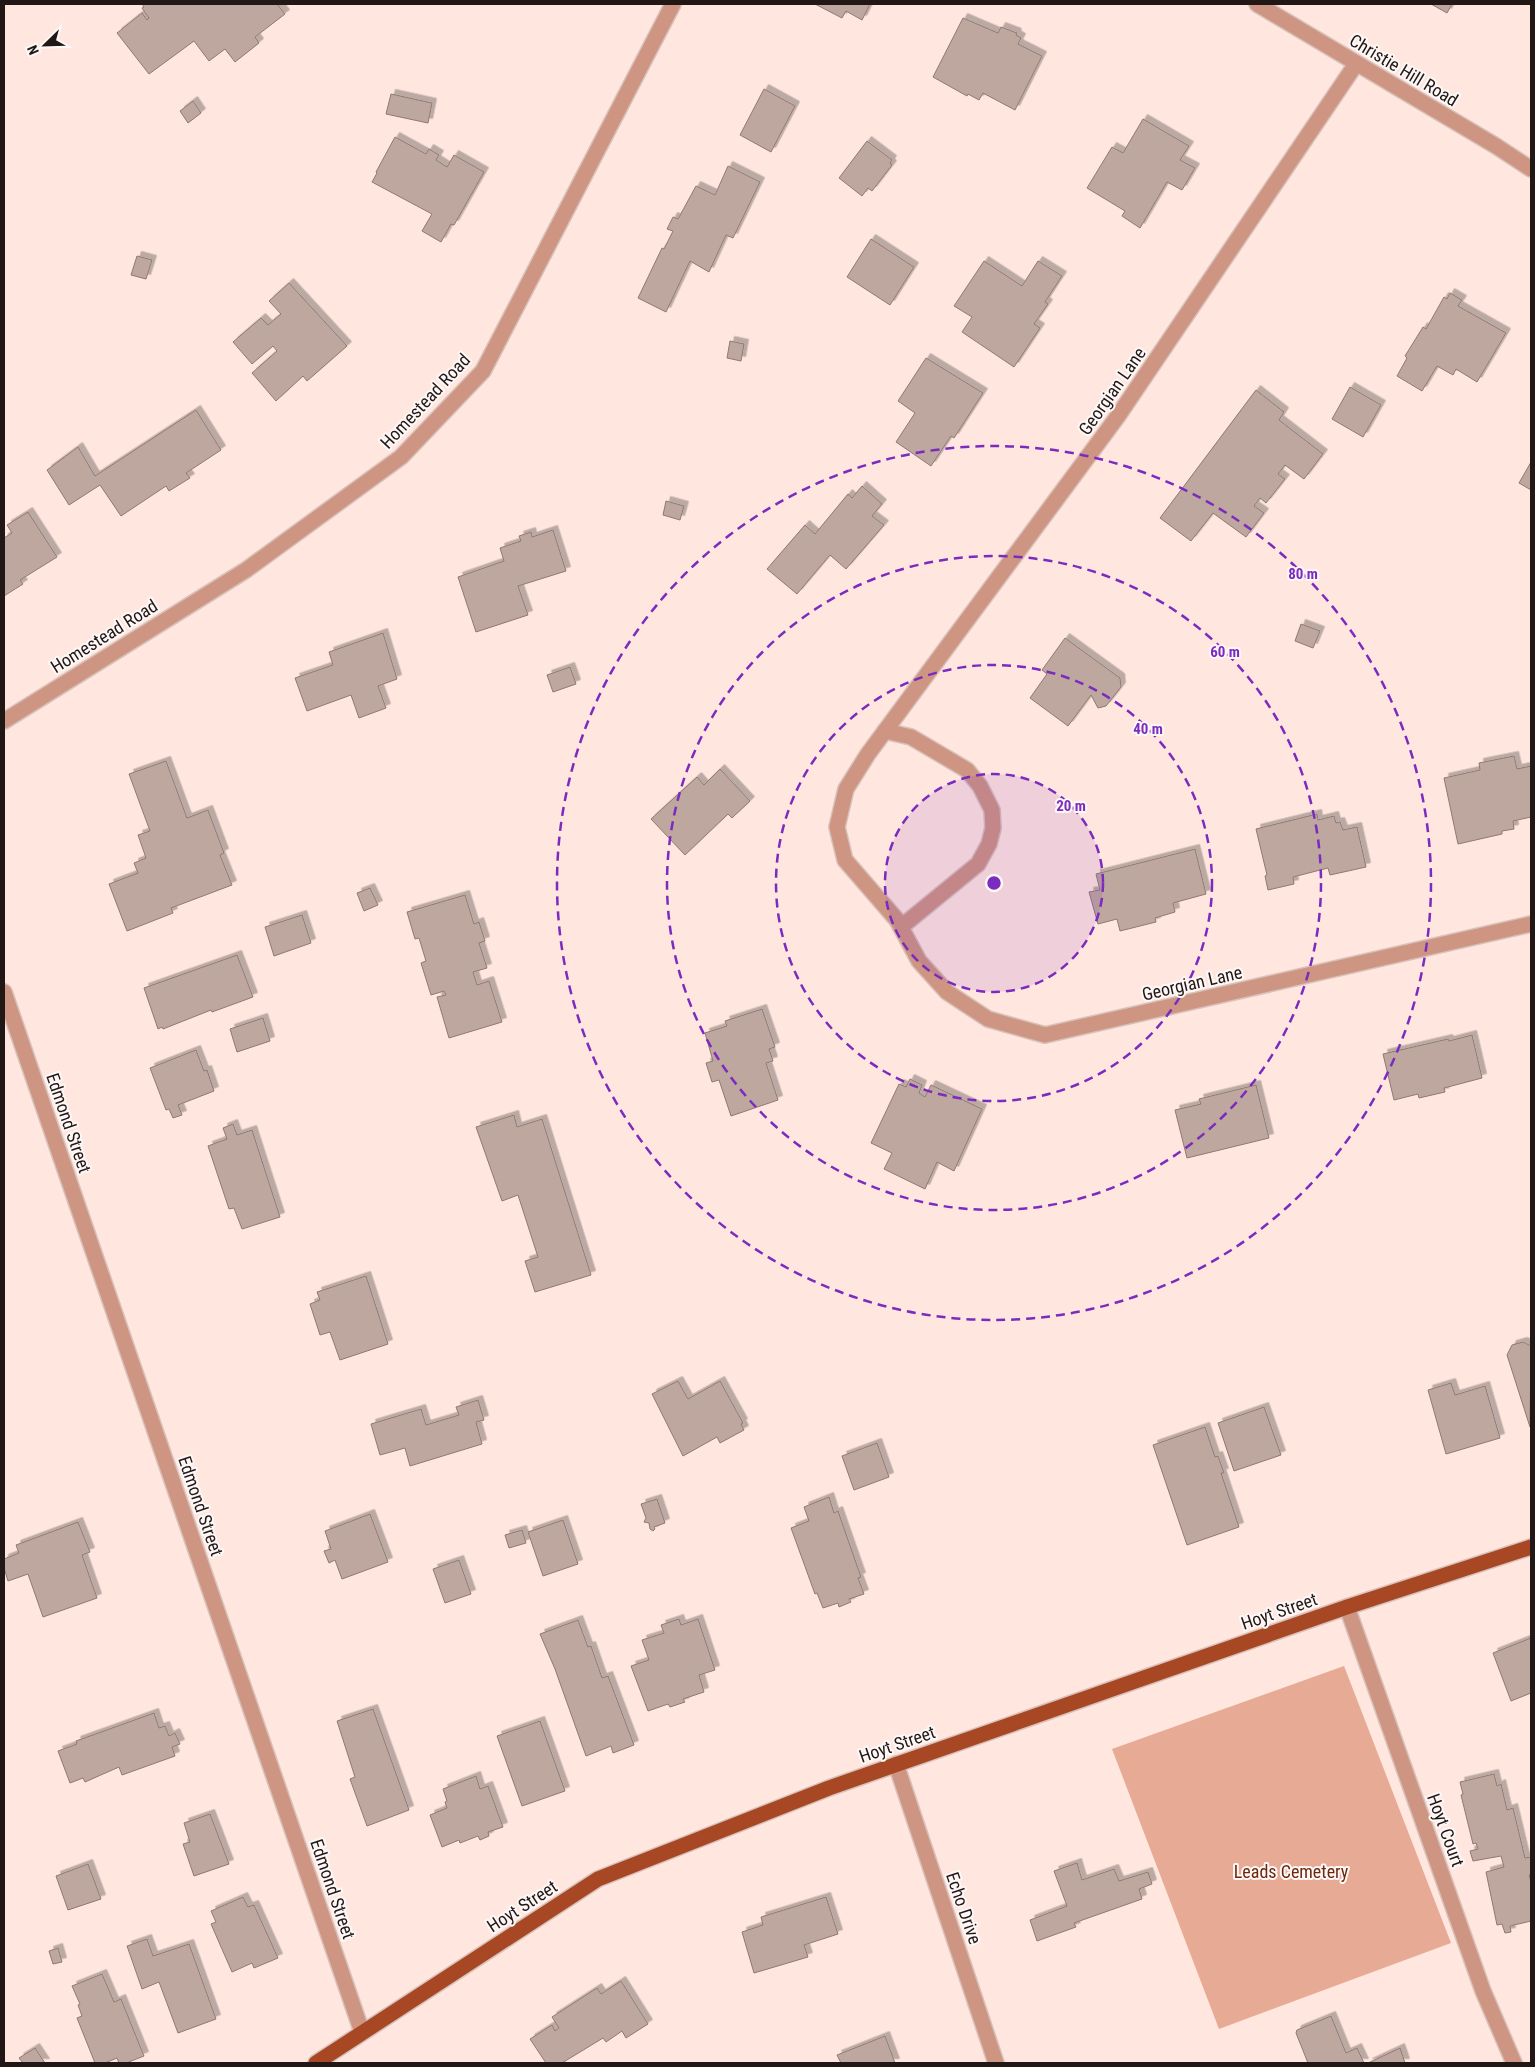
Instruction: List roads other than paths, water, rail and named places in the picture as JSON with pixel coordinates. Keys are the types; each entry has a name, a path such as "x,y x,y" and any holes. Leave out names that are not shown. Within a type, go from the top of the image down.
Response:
{"main road":[{"name":"Hoyt Street","path":"316,2063 598,1879 829,1788 896,1764 1347,1607 1531,1547"}],"street":[{"name":"Homestead Road","path":"4,721 246,570 401,457 483,371 673,4"},
{"name":"Christie Hill Road","path":"1257,4 1496,146 1531,169"},
{"name":"Georgian Lane","path":"1356,64 1118,416 885,731 846,789 837,827 845,860 901,927 919,961 947,992 988,1020 1045,1035 1531,924"},
{"path":"885,731 911,737 967,770 980,786 992,810 993,828 989,844 978,864 901,927"},
{"name":"Edmond Street","path":"4,992 362,2032"},
{"name":"Hoyt Court","path":"1347,1607 1483,1991 1514,2063"},
{"name":"Echo Drive","path":"896,1764 996,2063"}],"park label":[{"name":"Leads Cemetery","path":"1291,1871"}]}
